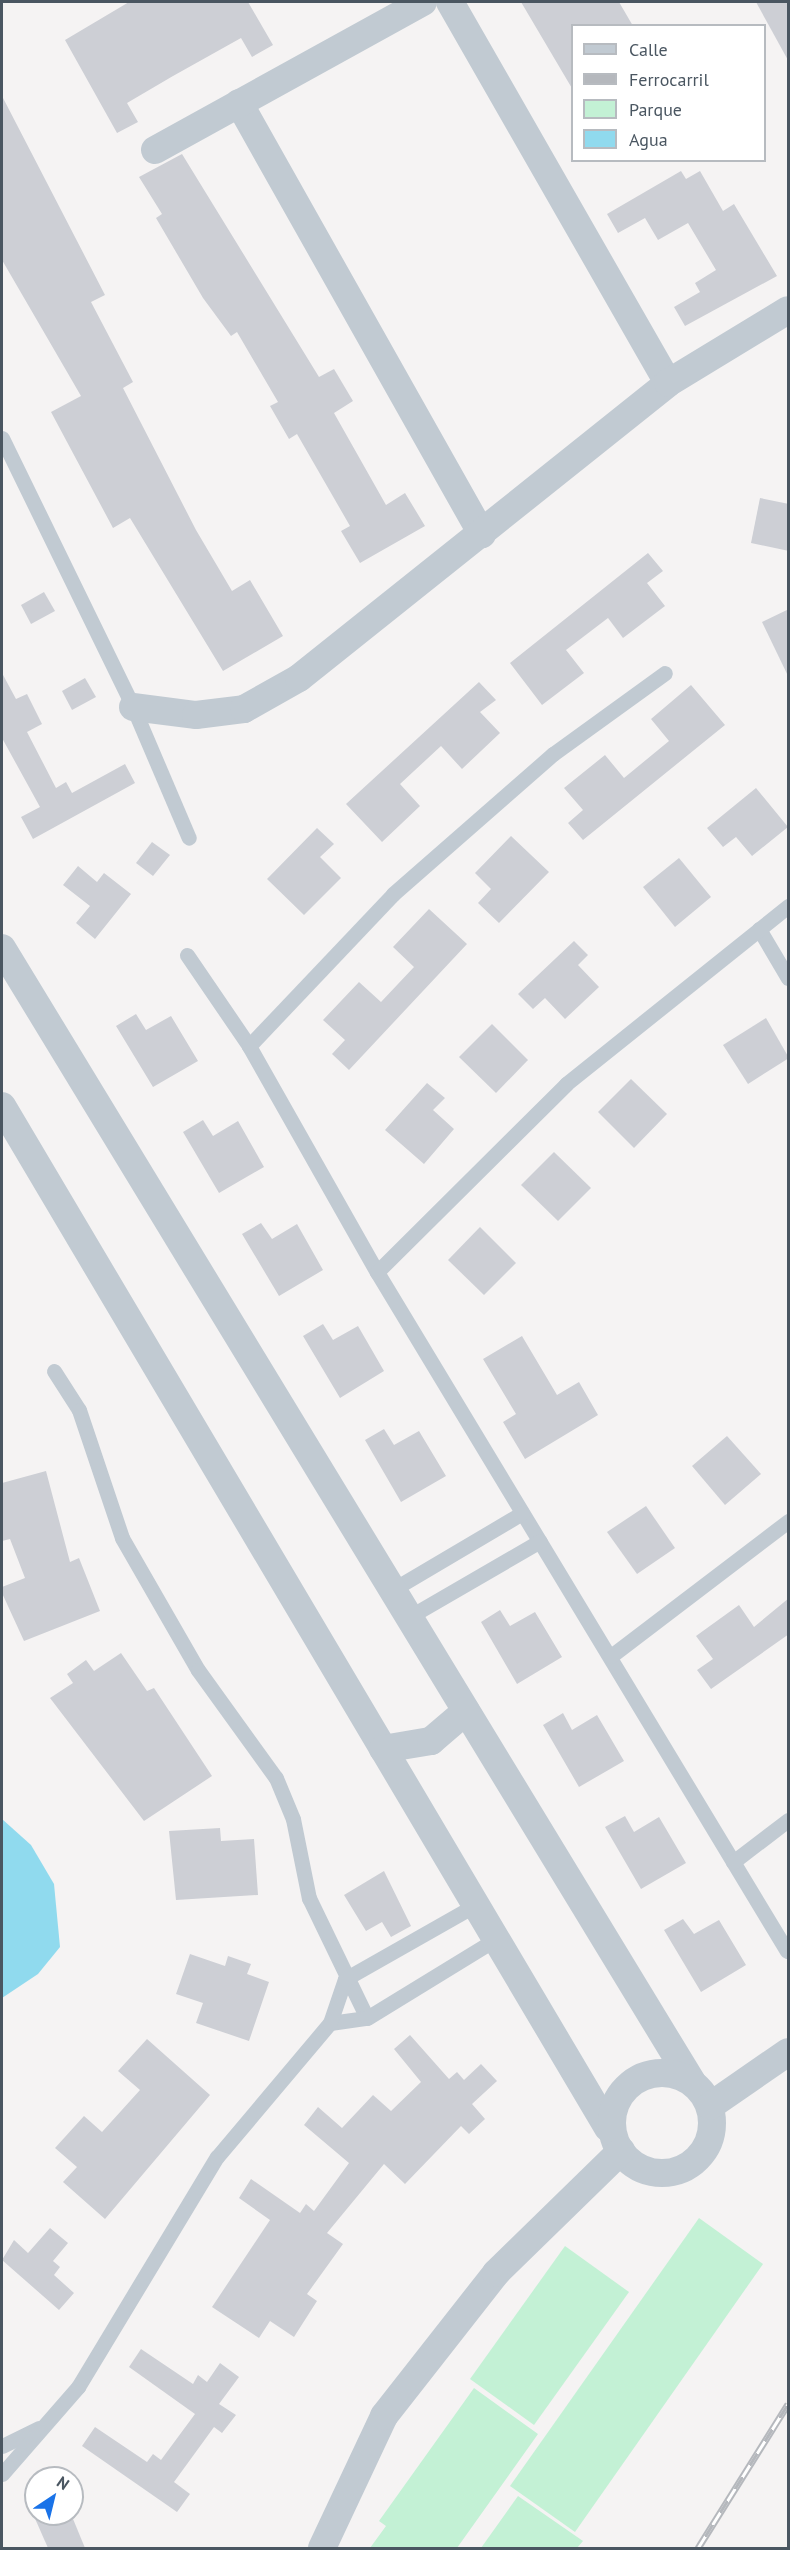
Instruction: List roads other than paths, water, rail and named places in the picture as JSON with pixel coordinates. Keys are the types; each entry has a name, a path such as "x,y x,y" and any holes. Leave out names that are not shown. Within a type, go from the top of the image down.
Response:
{"street":[{"path":"155,150 423,2"},
{"path":"450,2 668,383"},
{"path":"239,104 482,534"},
{"path":"133,707 196,715 244,709 299,678 668,383 789,310"},
{"path":"2,948 692,2082 710,2106 708,2145 683,2169 648,2172 614,2140 2,1106"},
{"path":"383,1749 431,1741 466,1711"},
{"path":"710,2106 789,2052"},
{"path":"322,2548 384,2416 496,2273 614,2140 623,2090 638,2078 666,2073 692,2082"}],"lane":[{"path":"2,438 133,707 189,838"},
{"path":"249,1046 393,894 553,754 665,673"},
{"path":"378,1272 566,1084 789,906"},
{"path":"759,929 789,978"},
{"path":"187,955 249,1046 378,1272 787,1951"},
{"path":"54,1371 79,1410 122,1538 198,1670 276,1778 293,1819 309,1898 345,1979 368,2018"},
{"path":"392,1590 522,1513"},
{"path":"611,1656 789,1521"},
{"path":"409,1617 540,1541"},
{"path":"733,1862 789,1820"},
{"path":"2,2474 45,2426 116,2328 217,2157 330,2023 345,1979 475,1905"},
{"path":"330,2023 368,2018 496,1939"},
{"path":"2,2446 45,2426"}],"water":[{"path":"2,1819 31,1845 54,1884 60,1947 38,1974 2,1998"}],"railway":[{"path":"698,2548 788,2404"}]}
